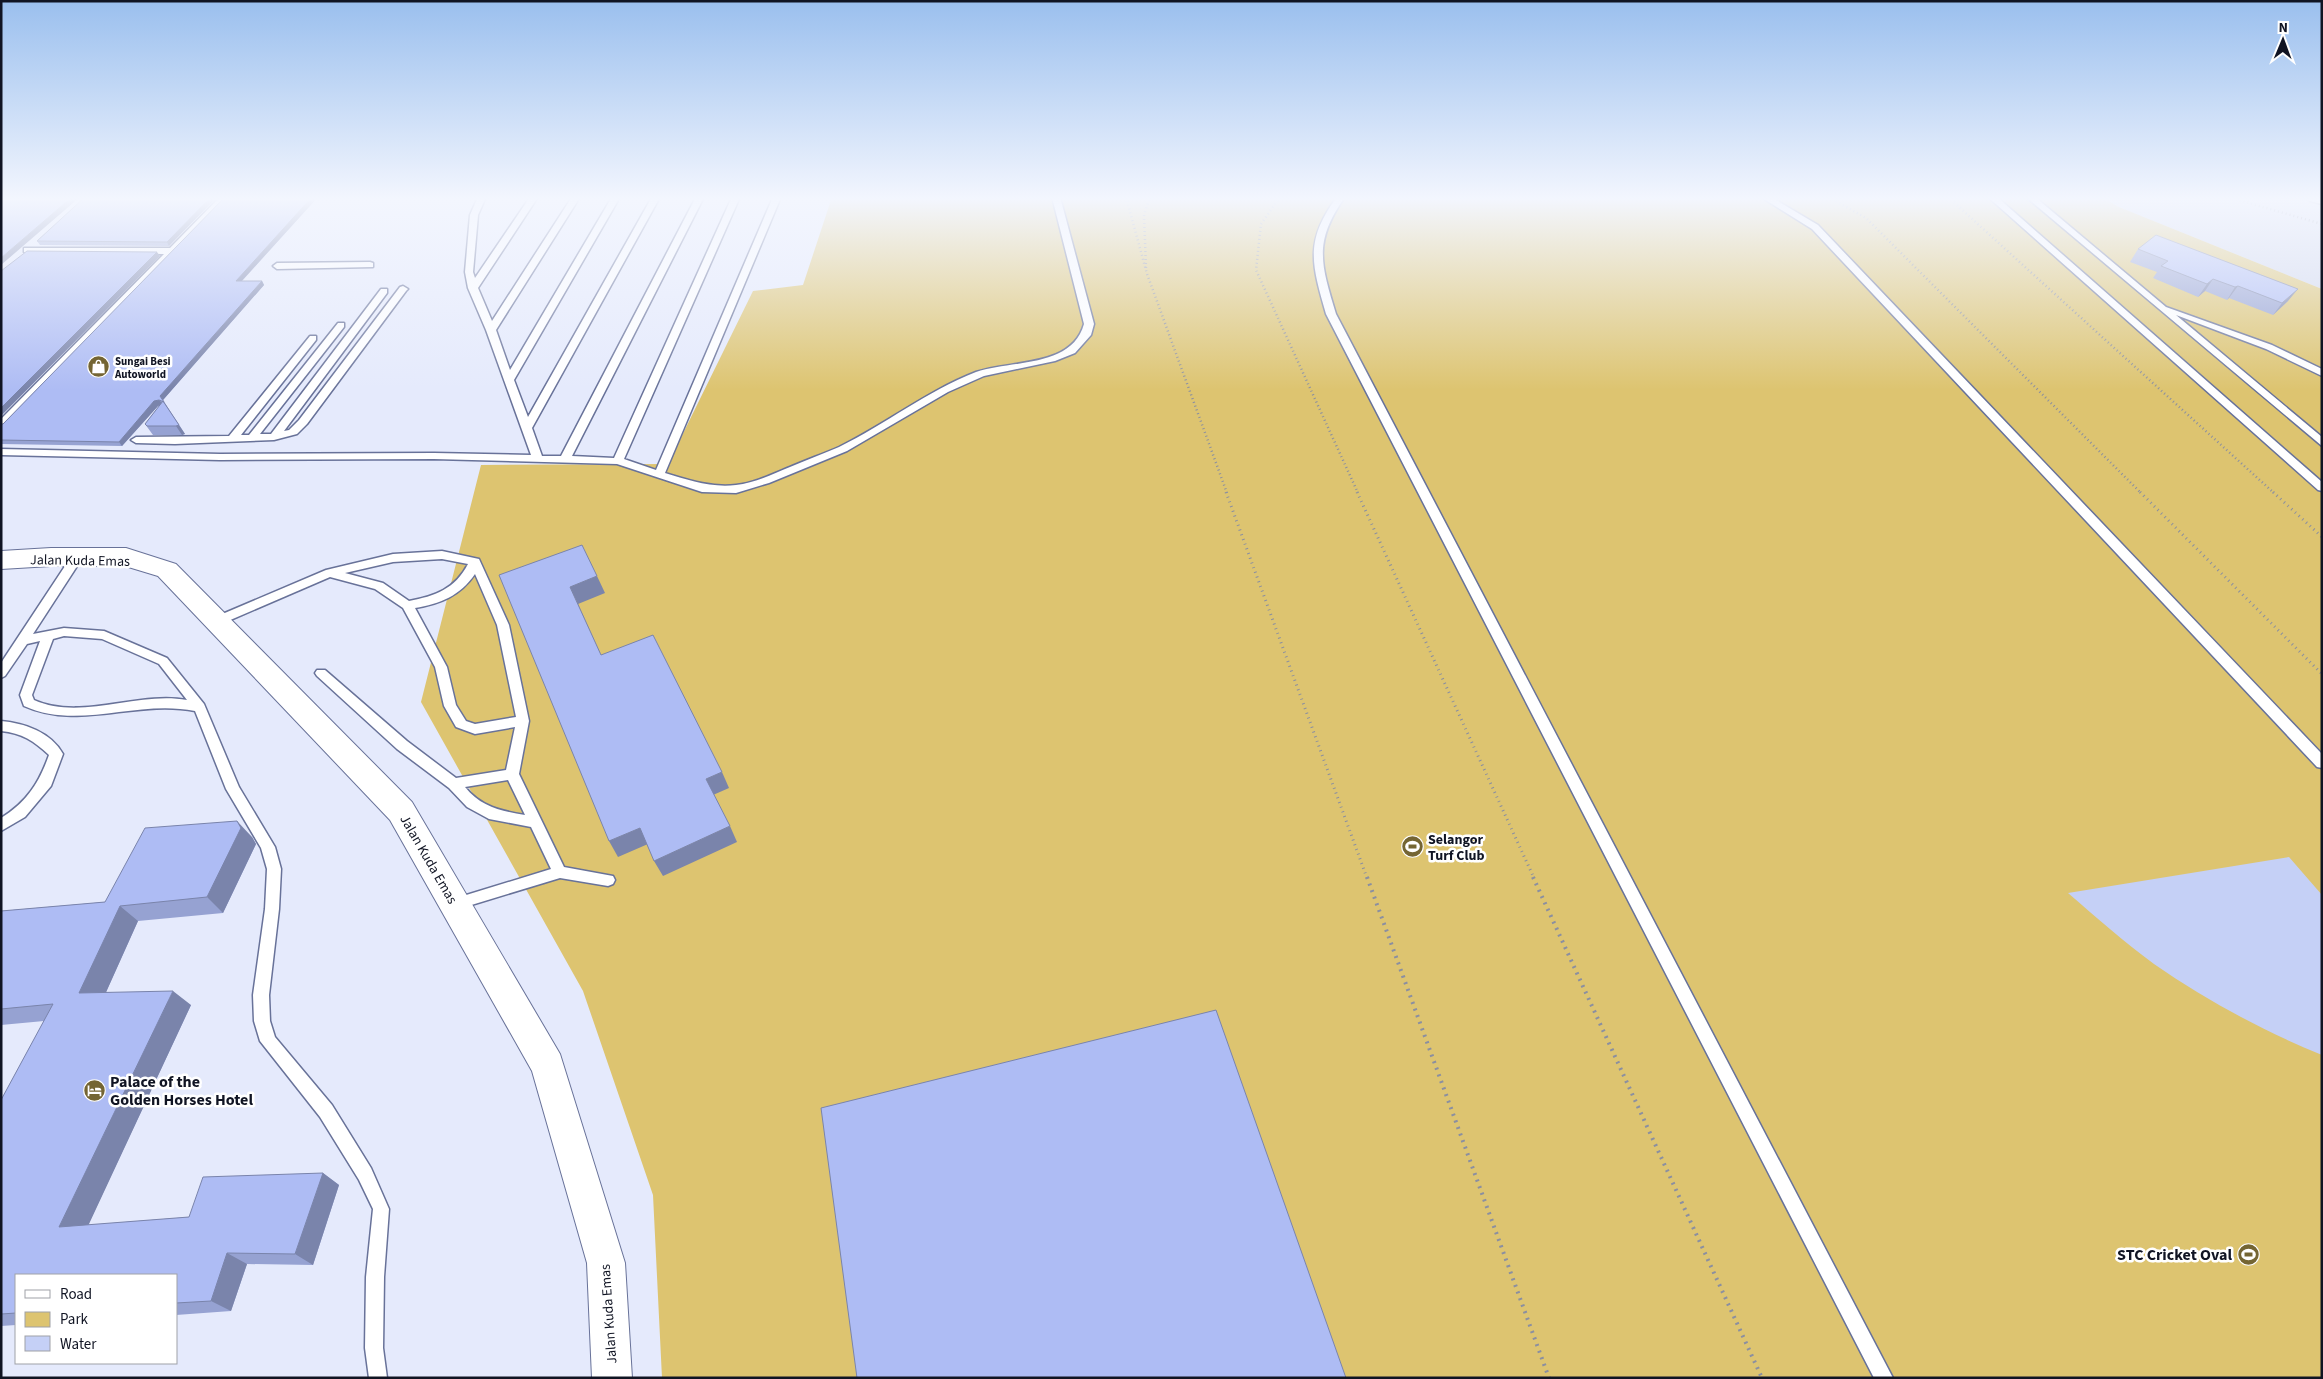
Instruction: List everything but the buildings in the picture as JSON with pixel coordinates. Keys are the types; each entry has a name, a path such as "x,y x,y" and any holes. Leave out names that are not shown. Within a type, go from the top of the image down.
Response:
{"street":[{"name":"Jalan Kuda Emas","path":"1,560 51,556 126,558 167,570 401,811 548,1066 606,1263 612,1378"}],"lane":[{"path":"1,425 162,261"},
{"path":"470,261 469,272 472,288 491,330 538,459"},
{"path":"472,288 490,261"},
{"path":"491,330 535,261"},
{"path":"509,381 579,261"},
{"path":"527,428 620,261"},
{"path":"565,459 667,261"},
{"path":"618,461 707,261"},
{"path":"660,473 750,261"},
{"path":"1,452 220,457 434,456 618,461 702,488 736,489 765,481 843,449 944,390 981,374 1052,359 1072,350 1086,335 1089,324 1073,261"},
{"path":"1318,261 1317,269 1331,314 1884,1378"},
{"path":"1848,261 2322,763"},
{"path":"2065,261 2322,488"},
{"path":"2106,261 2322,443"},
{"path":"277,266 370,265"},
{"path":"136,440 174,441 274,437 293,432 303,422 403,289"},
{"path":"274,437 384,291"},
{"path":"2159,306 2269,347 2322,373"},
{"path":"252,438 341,325"},
{"path":"234,438 313,338"},
{"path":"126,454 147,426"},
{"path":"217,621 330,573 393,558 442,554 475,562"},
{"path":"1,673 78,557"},
{"path":"407,605 431,602 457,590 468,577 475,562"},
{"path":"475,562 504,625 523,721 512,774 560,872"},
{"path":"330,573 379,586 407,605 441,667 450,706 461,724 475,729 523,721"},
{"path":"23,640 64,632 104,635 163,660 200,707 233,789 268,847 274,869 272,909 261,995 262,1021 268,1041 326,1110 365,1174 381,1209 375,1277 374,1348 378,1378"},
{"path":"48,635 26,695 28,703 35,708 75,712 166,702 200,707"},
{"path":"321,673 402,745 454,784 468,802 492,815 535,822"},
{"path":"1,726 21,727 40,739 56,754 46,782 20,812 1,824"},
{"path":"454,784 512,774"},
{"path":"455,904 560,872 608,880"}],"path":[{"path":"1143,261 1549,1378"},
{"path":"1146,261 1146,274"},
{"path":"1257,261 1256,270 1762,1378"},
{"path":"1909,261 2322,674"},
{"path":"2019,261 2322,537"}],"shaded area":[{"path":"2254,261 2322,261 2322,289"}],"green space":[{"name":"Selangor Turf Club","path":"811,261 2254,261 2322,289 2322,1378 662,1378 653,1195 583,991 421,702 481,465 668,464 753,291 803,285"}],"water":[{"path":"2289,857 2322,895 2322,1055 2257,1025 2214,1002 2174,977 2132,947 2068,893"}],"place":[{"name":"Sungai Besi Autoworld","path":"99,367"},
{"name":"Selangor Turf Club","path":"1412,847"},
{"name":"Palace of the Golden Horses Hotel","path":"94,1090"},
{"name":"STC Cricket Oval","path":"2248,1254"}]}
